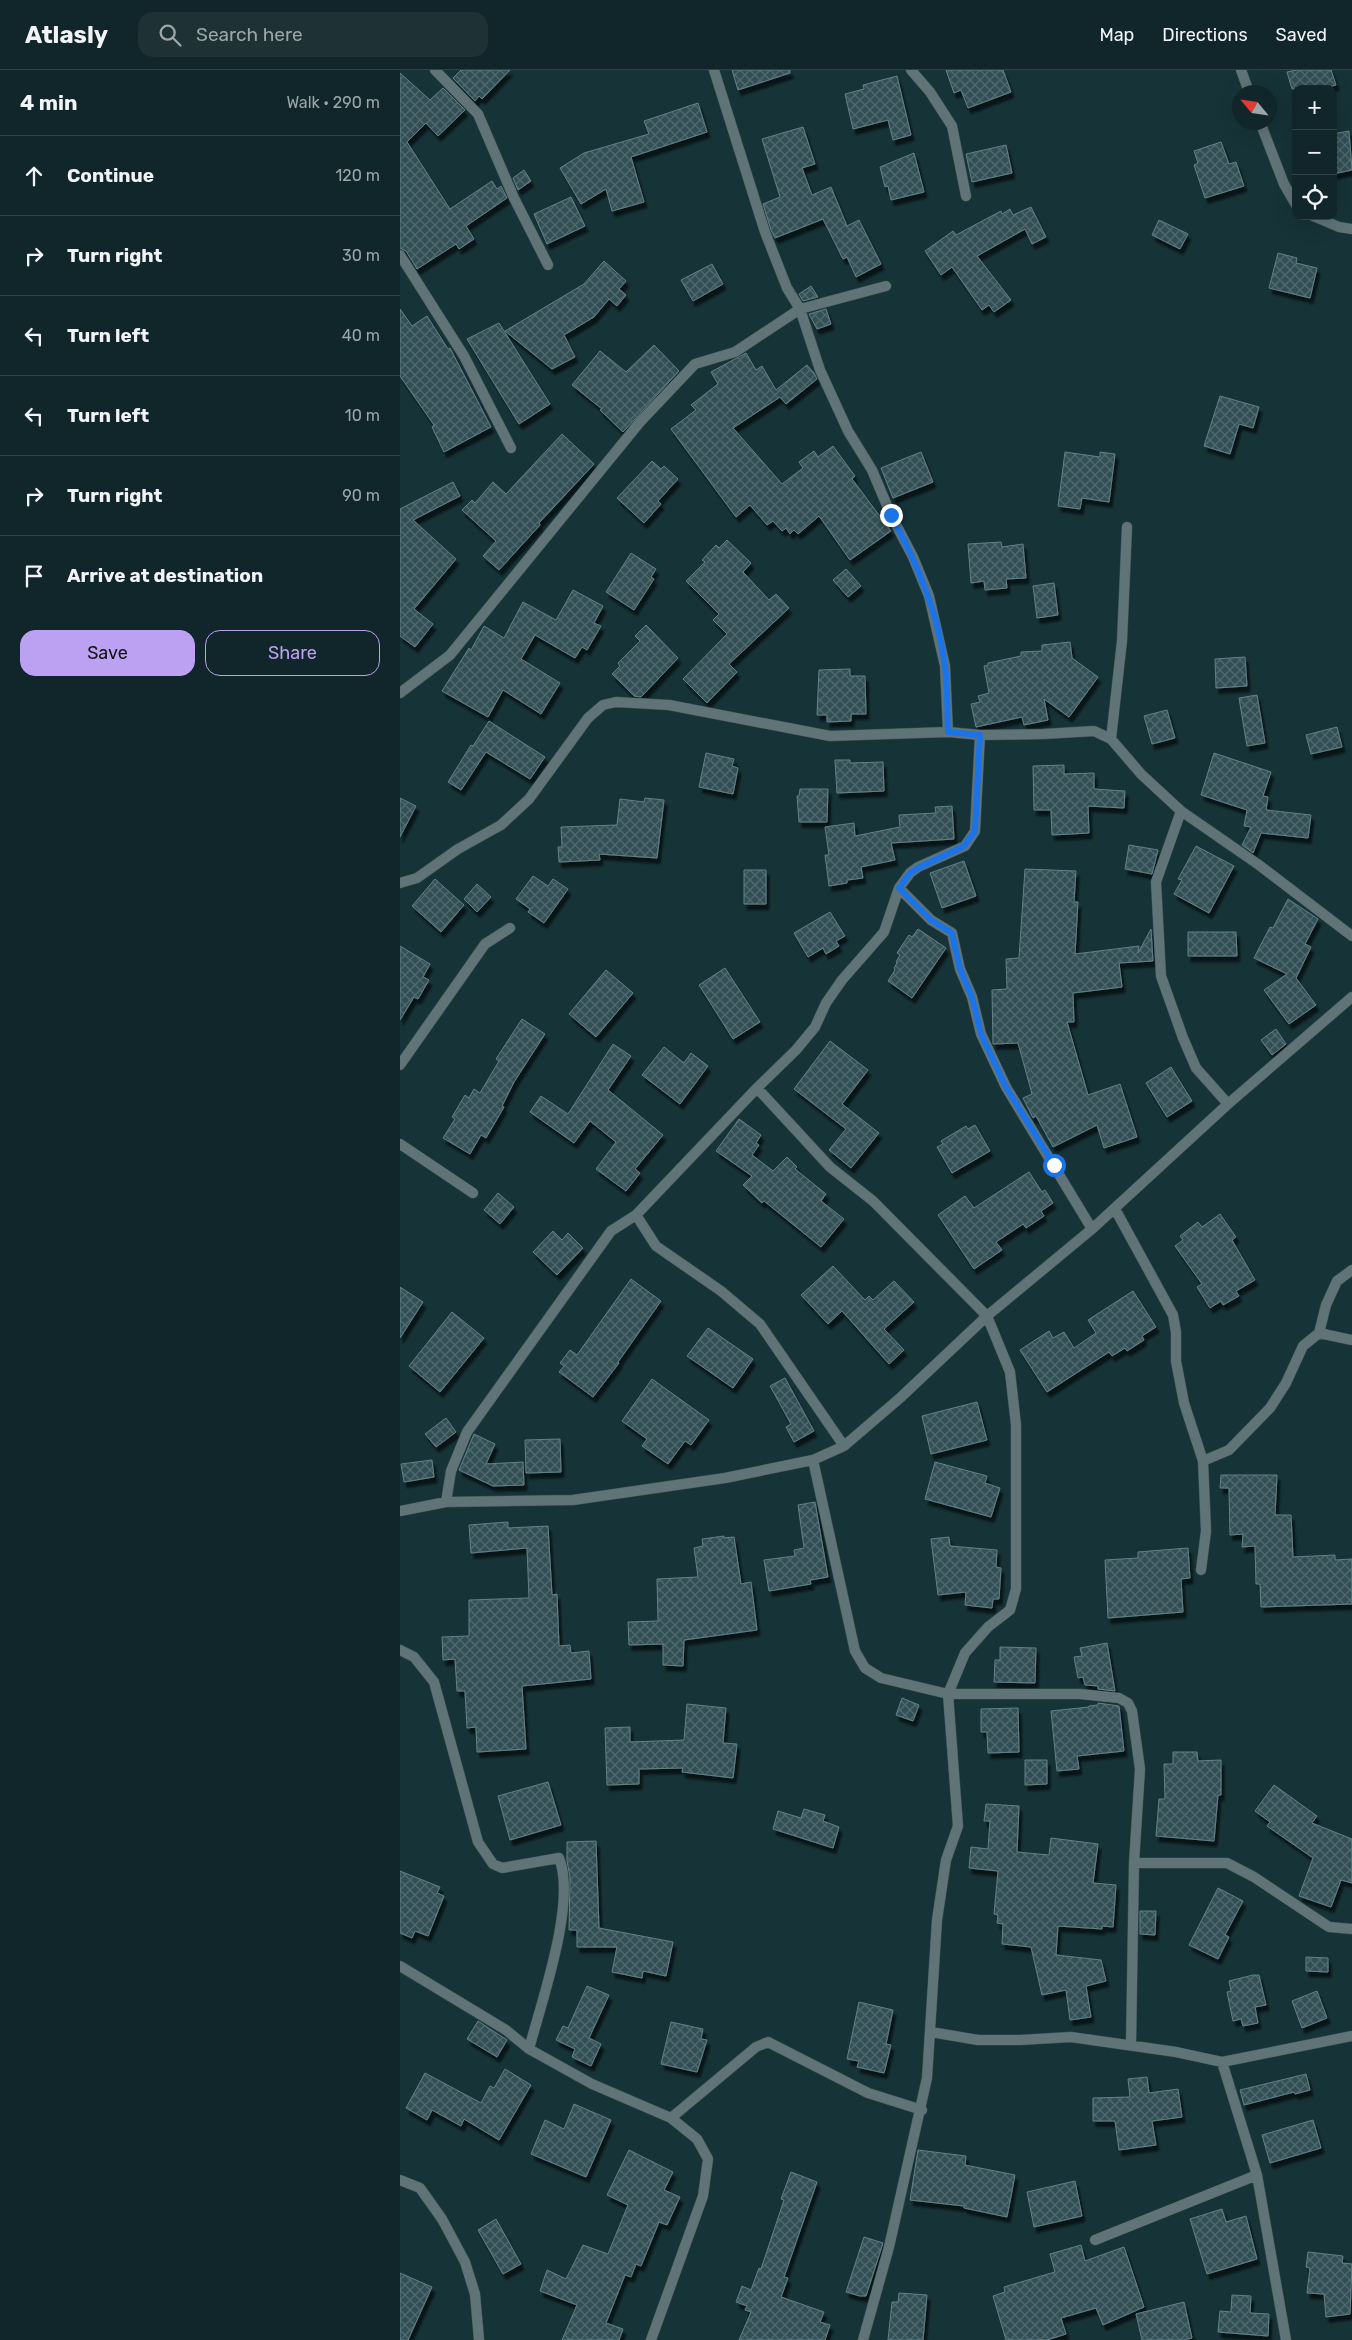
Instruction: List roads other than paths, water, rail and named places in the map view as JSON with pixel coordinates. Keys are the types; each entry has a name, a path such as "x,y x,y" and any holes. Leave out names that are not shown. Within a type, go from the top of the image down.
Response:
{"street":[{"path":"435,70 478,114 514,198 548,265"},
{"path":"714,70 765,232 787,288 800,309 820,370 848,431 872,470 891,515 913,557 930,596 945,666 948,732"},
{"path":"911,70 930,92 952,126 966,196"},
{"path":"1240,70 1246,85"},
{"path":"1263,130 1284,184 1292,198"},
{"path":"1322,220 1339,227 1352,229"},
{"path":"400,255 464,356 511,448"},
{"path":"400,693 450,655 640,422 695,364 735,352 800,309 886,286"},
{"path":"1111,739 1122,641 1127,527"},
{"path":"400,883 417,878 458,849 502,825 529,799 588,718 603,705 616,702 669,704 830,736 948,732 980,735 1094,731 1111,739 1141,774 1181,811 1259,865 1352,936"},
{"path":"446,1502 451,1471 467,1432 611,1231 636,1215 757,1088 796,1050 814,1027 826,1003 842,980 884,932 899,888 910,873 964,846 970,841 975,831 980,735"},
{"path":"1181,811 1156,882 1161,976 1196,1068 1228,1104"},
{"path":"899,888 931,920 952,933 960,969 972,997 981,1034 1006,1087 1092,1229"},
{"path":"400,1065 486,944 510,928"},
{"path":"400,1511 446,1502 573,1500 725,1478 813,1460 844,1446 900,1398 987,1316 1115,1209 1228,1104 1352,997"},
{"path":"757,1088 830,1167 873,1201 987,1316 1010,1372 1016,1425 1016,1589 1010,1610 988,1627 965,1652 948,1694 958,1826 946,1860 937,1920 927,2078 922,2110 889,2247 863,2340"},
{"path":"400,1144 473,1193"},
{"path":"1115,1209 1173,1315 1176,1332 1176,1361 1184,1403 1203,1461 1206,1531 1202,1570"},
{"path":"636,1215 656,1246 721,1290 760,1324 844,1446"},
{"path":"1203,1461 1229,1450 1270,1408 1286,1383 1303,1346 1319,1334 1326,1305 1337,1281 1352,1270"},
{"path":"1319,1334 1352,1340"},
{"path":"813,1460 855,1651 864,1668 882,1678 948,1694 1080,1694 1119,1698 1128,1703 1132,1711 1140,1768 1134,1863 1131,2045"},
{"path":"400,1650 414,1657 434,1682 478,1842 493,1864 502,1868 559,1858 564,1881 562,1915 529,2049"},
{"path":"1134,1863 1227,1863 1254,1876 1329,1927 1352,1929"},
{"path":"400,1966 506,2030 529,2049 592,2084 671,2118 697,2139 708,2159 703,2196 651,2340"},
{"path":"931,2032 978,2040 1071,2037 1131,2045 1222,2062 1352,2036"},
{"path":"671,2118 756,2047 768,2042 868,2093 922,2110"},
{"path":"1222,2062 1257,2175 1286,2340"},
{"path":"1095,2240 1257,2175"},
{"path":"400,2180 420,2188 442,2219 465,2262 476,2294 479,2340"}]}
